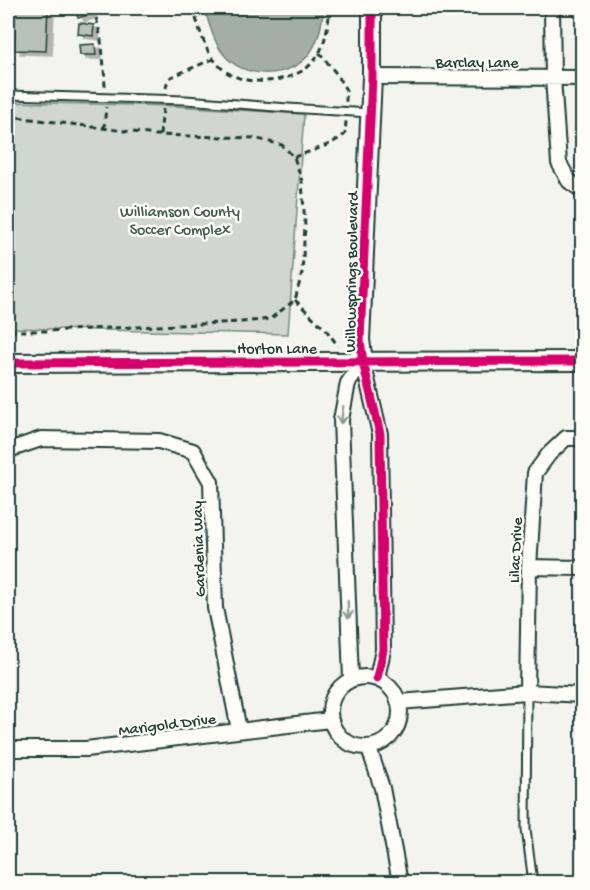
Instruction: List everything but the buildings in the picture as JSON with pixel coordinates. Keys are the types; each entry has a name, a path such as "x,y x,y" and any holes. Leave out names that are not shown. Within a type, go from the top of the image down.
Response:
{"street":[{"name":"Willowsprings Boulevard","path":"372,8 372,77 360,340 380,434 383,650 377,678"},
{"path":"552,8 553,78 559,163 569,181 582,190"},
{"name":"Barclay Lane","path":"372,77 582,78"},
{"name":"Horton Lane","path":"8,363 582,361"},
{"name":"Willowsprings Boulevard","path":"351,679 341,420 348,383 363,362"},
{"name":"Lilac Drive","path":"527,693 529,567 535,472 566,438 582,438"},
{"name":"Gardenia Way","path":"8,452 40,439 159,441 193,451 211,482 215,608 239,730"},
{"path":"529,567 582,568"},
{"path":"364,676 377,678 390,686 399,702 400,719 393,734 379,745 355,746 340,738 330,720 331,701 339,688 351,679 364,676"},
{"path":"399,702 527,693 582,695"},
{"name":"Marigold Drive","path":"8,748 86,749 330,720"},
{"path":"369,747 382,788 400,882"}],"lane":[{"path":"8,95 186,100 370,113"},
{"path":"527,693 526,829 533,882"}],"path":[{"path":"93,8 99,25 102,46 105,97"},
{"path":"193,8 213,59 229,74 249,80 276,80 297,74 312,63 323,44 330,8"},
{"path":"104,129 106,106"},
{"path":"8,116 156,135 254,138 282,145 294,158 302,181 305,226 302,273 295,300 270,319 8,331"},
{"path":"295,300 327,331 338,346"}],"green space":[{"name":"Williamson County Soccer Complex","path":"8,102 175,106 304,114 288,334 8,328"}],"shaded area":[{"path":"204,8 324,8 317,39 306,58 285,70 260,73 236,65 227,58 210,28"}],"cycle path":[{"path":"372,8 372,77 360,340 380,434 383,650 377,678"},
{"path":"8,363 582,361"}]}
